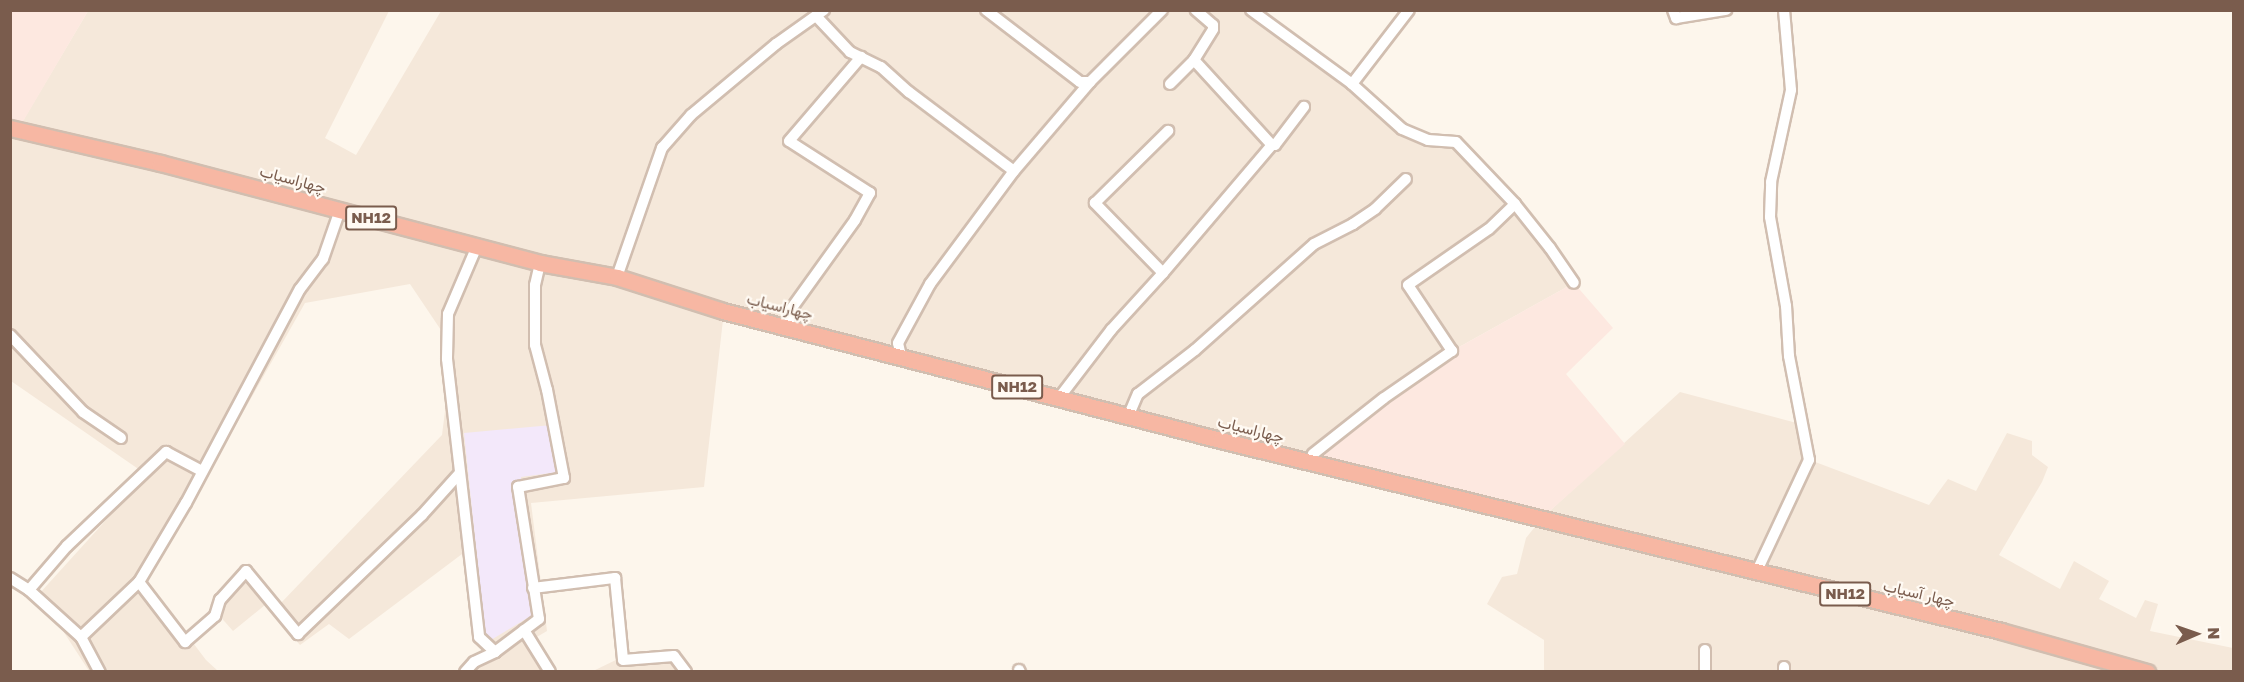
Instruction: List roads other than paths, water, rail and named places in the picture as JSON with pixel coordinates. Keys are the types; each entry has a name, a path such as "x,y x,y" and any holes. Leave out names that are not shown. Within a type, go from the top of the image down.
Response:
{"highway":[{"name":"چهاراسیاب","path":"10,128 340,210 540,263 616,278 723,311 790,326 1128,417 1542,518"},
{"name":"چهار آسیاب","path":"1542,518 2001,632 2146,672"}],"street":[{"path":"986,10 1080,82 1090,82"},
{"path":"901,356 898,343 930,284 1014,171 1090,82 1162,10"},
{"path":"1170,84 1194,60 1214,27 1196,10"},
{"path":"1251,10 1352,84 1402,129 1428,140 1456,142 1515,204 1574,283"},
{"path":"1352,84 1409,10"},
{"path":"1673,10 1676,18 1726,10"},
{"path":"1756,573 1809,460 1789,356 1786,306 1770,217 1771,182 1791,90 1784,10"},
{"path":"616,278 662,148 700,108 776,44 820,14 850,52 881,67 909,92 1014,171"},
{"path":"790,326 789,312 855,220 870,193 789,141 861,57"},
{"path":"1194,60 1272,145"},
{"path":"1059,398 1111,330 1163,273 1272,145 1275,145 1304,107"},
{"path":"1163,273 1095,203 1168,131"},
{"path":"1128,417 1138,394 1195,351 1314,244 1353,224 1375,209 1406,179"},
{"path":"1310,463 1313,454 1384,398 1452,351 1408,285 1489,229 1515,204"},
{"path":"81,637 139,582 186,503 201,471 300,289 323,259 340,210"},
{"path":"477,246 448,314 447,359 480,637 495,651"},
{"path":"465,672 474,662 495,651 539,619 532,588 518,486 564,478 547,390 535,345 535,285 540,263"},
{"path":"11,337 82,412 121,438"},
{"path":"29,590 67,546 165,452 201,471"},
{"path":"139,582 185,642 215,616 220,600 246,571 298,634 422,514 459,474"},
{"path":"10,578 29,590 81,637 100,672"},
{"path":"532,588 615,578 623,660 674,656 686,672"},
{"path":"524,630 550,672"},
{"path":"1705,650 1705,672"}]}
